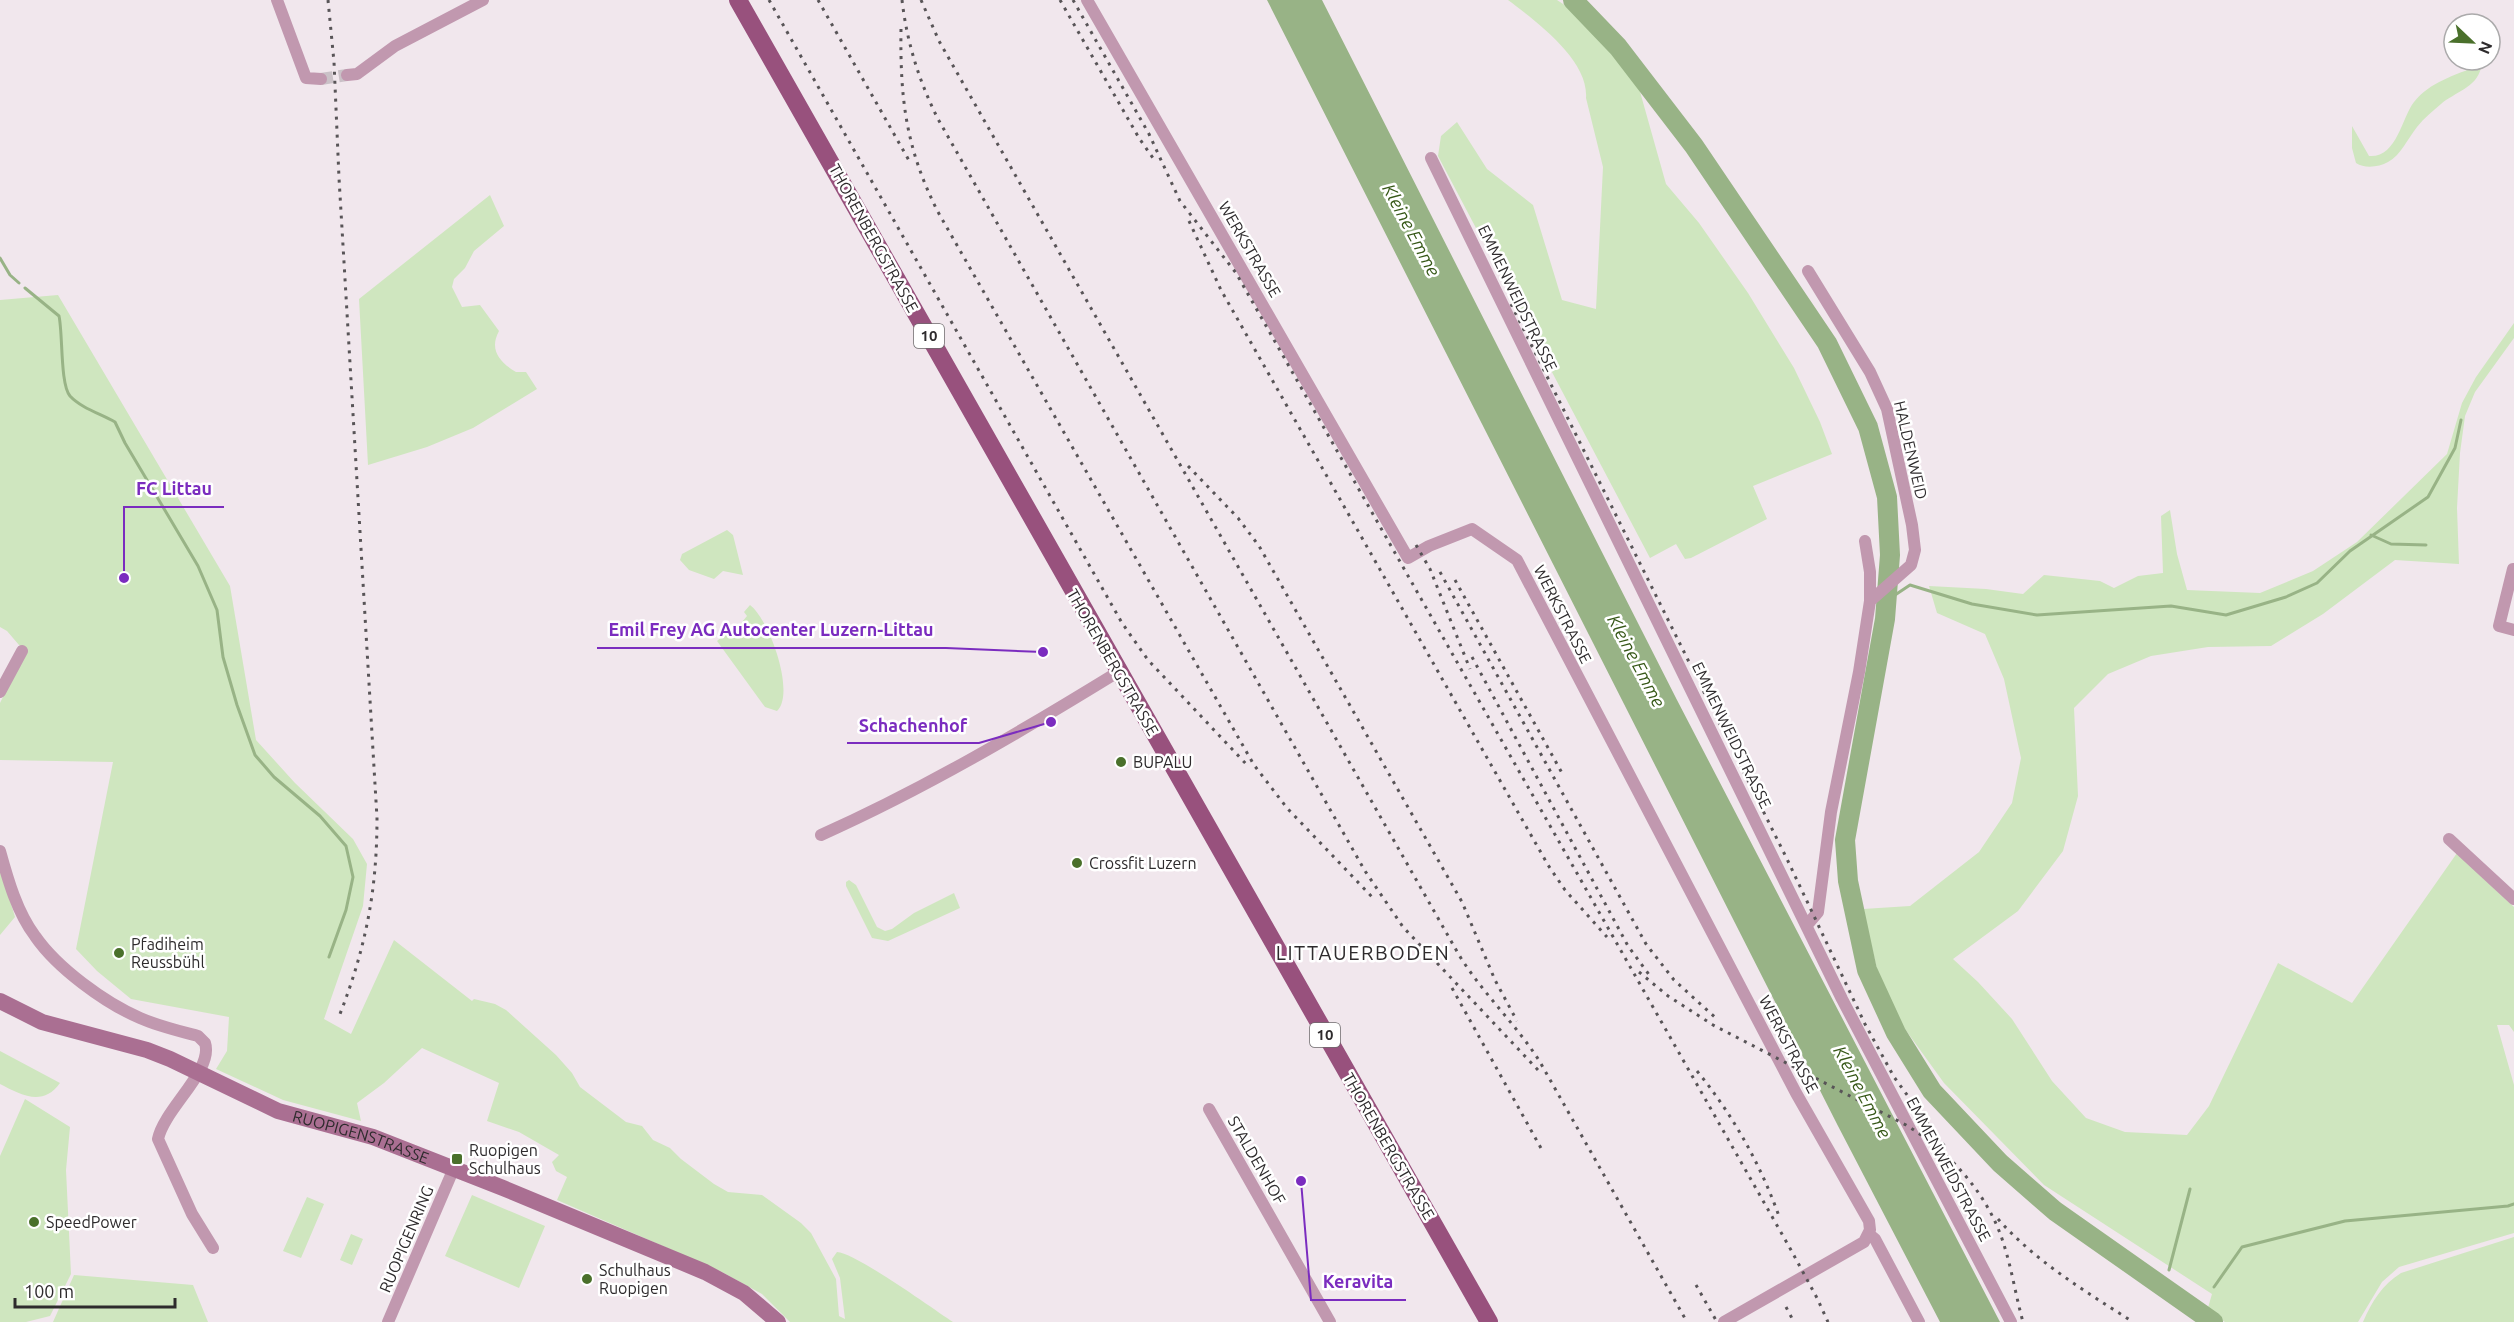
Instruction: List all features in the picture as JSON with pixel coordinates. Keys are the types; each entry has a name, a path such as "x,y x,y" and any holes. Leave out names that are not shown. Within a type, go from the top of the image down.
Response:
{"main road":[{"name":"THORENBERGSTRASSE","path":"738,0 1489,1322"}],"street":[{"path":"277,0 306,78 321,79"},
{"path":"347,75 357,74 395,46 483,0"},
{"name":"WERKSTRASSE","path":"1087,0 1408,558 1429,546 1472,529 1517,560 1796,1094 1869,1221 1871,1225 1869,1234 1875,1239 1919,1322"},
{"name":"EMMENWEIDSTRASSE","path":"1431,158 1906,1125 2011,1322"},
{"name":"HALDENWEID","path":"1808,271 1870,372 1887,409 1912,525 1915,550 1911,565 1873,598"},
{"path":"1807,925 1818,912 1831,813 1873,598 1865,541"},
{"path":"2513,569 2499,626 2514,630"},
{"path":"0,692 22,651"},
{"path":"821,835 885,806 1000,743 1118,672"},
{"path":"2450,839 2514,899"},
{"path":"0,851 18,904 35,936 62,965 110,1002 149,1022 203,1039 208,1050 207,1057 165,1119 158,1139 192,1214 213,1248"},
{"name":"RUOPIGENSTRASSE","path":"0,1001 36,1020 147,1050 278,1111 373,1137 454,1168 705,1272 744,1293 778,1322"},
{"name":"STALDENHOF","path":"1209,1109 1330,1322"},
{"name":"RUOPIGENRING","path":"388,1322 454,1168"},
{"path":"1724,1322 1860,1244 1869,1234"}],"shaded area":[{"path":"1508,0 1557,0 1572,10 1637,81 1666,184 1699,223 1748,293 1794,368 1820,422 1832,454 1753,486 1767,519 1691,558 1685,559 1676,544 1650,558 1438,156 1441,136 1457,122 1487,169 1533,205 1562,300 1596,309 1603,167 1586,98 1585,84 1579,70 1559,43"},
{"path":"2463,72 2479,72 2470,85 2441,104 2417,127 2393,159 2372,167 2356,163 2352,148 2352,126 2369,156 2386,151 2397,136 2414,102 2420,95 2443,80"},
{"path":"490,195 504,226 474,251 465,268 454,279 452,287 462,307 480,305 499,331 495,344 497,354 516,372 526,372 537,389 473,428 427,447 368,465 359,299"},
{"path":"58,295 230,586 256,740 295,783 353,839 367,864 363,906 324,1019 351,1034 394,940 472,1001 474,999 495,1004 506,1010 556,1055 572,1073 580,1087 626,1122 642,1126 653,1140 670,1148 714,1184 728,1192 762,1195 801,1223 811,1233 836,1279 839,1316 845,1319 840,1278 832,1259 837,1252 877,1271 953,1322 790,1322 762,1294 720,1271 557,1200 567,1177 556,1171 552,1162 559,1155 519,1132 487,1121 499,1083 422,1048 384,1083 357,1103 361,1121 283,1100 216,1069 227,1051 229,1017 131,999 97,971 76,949 113,762 0,760 0,703 25,652 7,631 0,627 0,300"},
{"path":"2514,323 2514,338 2475,392 2465,416 2457,508 2459,564 2395,560 2323,614 2271,646 2208,647 2151,656 2108,674 2074,708 2078,796 2063,851 2018,911 1953,959 2012,1019 2052,1081 2086,1118 2125,1132 2187,1135 2209,1106 2278,963 2352,1003 2457,853 2514,907 2514,1032 2509,1025 2497,1025 2514,1085 2514,1233 2399,1267 2382,1282 2358,1322 2225,1322 2207,1311 2212,1294 2044,1185 1944,1083 1884,1000 1863,909 1910,906 1979,852 2012,803 2021,758 2004,679 1985,634 1937,613 1929,586 1986,589 2023,594 2044,575 2100,581 2114,588 2138,576 2163,573 2161,516 2170,510 2177,554 2187,590 2260,593 2313,571 2357,542 2447,454 2462,403 2476,377"},
{"path":"727,530 733,535 743,575 723,571 714,579 689,570 680,560 682,554"},
{"path":"750,605 765,625 778,656 783,689 782,702 777,711 765,707 717,641 734,626 737,628 747,616 744,612"},
{"path":"0,867 15,917 0,935"},
{"path":"849,880 856,885 877,927 885,931 954,893 960,908 888,941 872,938 846,886"},
{"path":"0,1051 60,1083 46,1095 39,1097 24,1095 0,1084"},
{"name":"SpeedPower","path":"25,1099 70,1127 66,1170 71,1274 50,1316 26,1322 0,1322 0,1156"},
{"path":"472,1195 545,1226 519,1288 445,1256"},
{"path":"307,1197 324,1204 301,1258 283,1251"},
{"path":"351,1234 363,1239 352,1265 340,1260"},
{"path":"2514,1237 2514,1322 2363,1322 2378,1294 2401,1273"},
{"path":"74,1275 193,1285 208,1322 53,1322"}],"water":[{"name":"Kleine Emme","path":"1267,0 1322,0 1677,700 2000,1322 1940,1322 1838,1126"}],"waterway":[{"path":"1573,0 1618,47 1694,146 1827,343 1868,427 1887,497 1890,555 1885,619 1845,840 1848,881 1867,970 1896,1033 1932,1091 2000,1163 2055,1211 2213,1322"},
{"path":"0,258 10,275 19,283"},
{"path":"25,288 59,316 63,370 70,396 85,407 115,422 125,443 198,566 217,610 223,657 255,755 274,777 320,816 346,846 353,877 346,910 329,957"},
{"path":"1886,601 1910,585 1972,604 2037,615 2171,606 2226,615 2286,597 2317,583 2350,551 2428,497 2455,448 2461,420"},
{"path":"2371,535 2391,544 2426,545"},
{"path":"2169,1270 2190,1189"},
{"path":"2214,1287 2242,1247 2345,1221 2514,1204"}],"tunnel":[{"path":"321,79 347,75"}],"railway":[{"path":"328,0 334,62 377,818 375,870 368,918 357,965 340,1014"},
{"path":"769,0 1122,623 1148,660 1248,766"},
{"path":"818,0 911,164"},
{"path":"902,0 915,61 938,119 1365,871 1403,927 1538,1070"},
{"path":"921,0 939,41 1459,955 1540,1062 1687,1322"},
{"path":"1060,0 1139,138 1155,161"},
{"path":"1073,0 1149,134 1180,201 1236,273 1791,1250 1828,1322"},
{"path":"901,29 902,78 907,123 919,167 938,212 1254,765 1287,808 1375,900"},
{"path":"1189,221 1221,290 1548,865 1565,890 1607,937"},
{"path":"1511,304 1787,859 1865,1024 1894,1077 1945,1147"},
{"path":"1188,466 1238,518 1259,546 1462,902 1495,980 1517,1021"},
{"path":"1416,545 1430,569 1470,669"},
{"path":"1440,572 1646,944 1674,980 1718,1020"},
{"path":"1455,580 1562,773"},
{"path":"1472,657 1628,946 1650,976"},
{"path":"1639,972 1668,996 1713,1025 1906,1125 1938,1148 1966,1176 1989,1209 2007,1254 2023,1322"},
{"path":"1452,988 1542,1150"},
{"path":"1697,1071 1745,1141 1780,1219"},
{"path":"1998,1219 2028,1249 2045,1262 2133,1322"},
{"path":"1696,1285 1717,1322"},
{"path":"1786,1307 1794,1322"}],"place":[{"name":"FC Littau","path":"124,578"},
{"name":"Emil Frey AG Autocenter Luzern-Littau","path":"1043,652"},
{"name":"Schachenhof","path":"1051,722"},
{"name":"BUPALU","path":"1121,762"},
{"name":"Crossfit Luzern","path":"1077,863"},
{"name":"Pfadiheim Reussbühl","path":"119,953"},
{"name":"Ruopigen Schulhaus","path":"457,1159"},
{"name":"Keravita","path":"1301,1181"},
{"name":"SpeedPower","path":"34,1222"},
{"name":"Schulhaus Ruopigen","path":"587,1279"}],"district":[{"name":"LITTAUERBODEN","path":"1363,953"}]}
